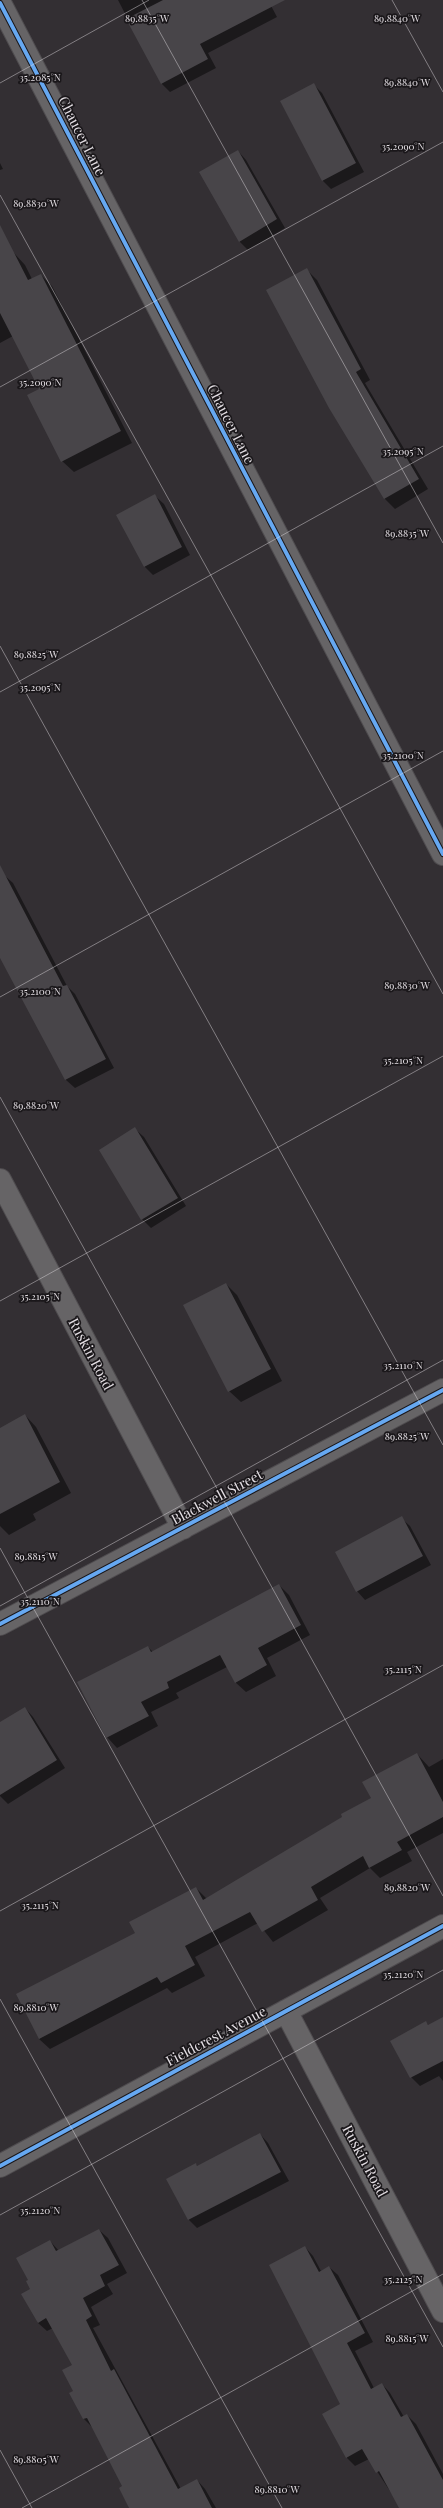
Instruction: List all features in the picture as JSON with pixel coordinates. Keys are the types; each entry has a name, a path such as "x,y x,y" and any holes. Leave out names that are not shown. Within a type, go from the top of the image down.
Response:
{"street":[{"name":"Chaucer Lane","path":"0,3 443,854"},
{"name":"Ruskin Road","path":"0,1180 183,1528"},
{"name":"Blackwell Street","path":"0,1624 443,1390"},
{"name":"Fieldcrest Avenue","path":"0,2166 443,1926"},
{"name":"Ruskin Road","path":"286,2011 443,2311"}],"building":[{"path":"163,0 285,0 200,44 208,59 161,84 126,19"},
{"path":"314,83 356,163 322,181 280,101"},
{"path":"238,150 277,219 239,242 199,172"},
{"path":"0,225 28,280 41,274 121,431 61,462 27,395 39,389 0,313"},
{"path":"307,268 361,369 356,372 419,479 384,499 329,408 266,290"},
{"path":"155,494 182,547 144,567 116,515"},
{"path":"0,865 63,986 67,985 106,1059 65,1080 0,958"},
{"path":"135,1127 178,1198 141,1220 99,1150"},
{"path":"226,1283 271,1369 228,1392 183,1305"},
{"path":"25,1414 60,1482 0,1514 0,1428"},
{"path":"402,1516 423,1556 356,1592 335,1552"},
{"path":"279,1584 301,1625 258,1648 267,1665 235,1683 220,1655 167,1682 169,1688 141,1702 149,1716 106,1738 77,1682 148,1646 151,1652"},
{"path":"25,1707 57,1760 0,1795 0,1722"},
{"path":"417,1753 443,1802 443,1817 397,1842 402,1850 369,1868 363,1856 311,1887 318,1900 262,1932 250,1912 185,1946 195,1965 161,1983 157,1977 39,2039 16,1994 135,1933 129,1922 196,1887 203,1900 342,1817 341,1814 371,1798 362,1782"},
{"path":"443,2017 443,2061 410,2078 390,2041 426,2021 428,2025"},
{"path":"260,2133 281,2172 188,2220 166,2179 196,2163 197,2166"},
{"path":"99,2229 119,2265 100,2275 105,2286 83,2298 92,2316 86,2320 111,2371 114,2369 178,2489 197,2479 212,2508 129,2508 119,2488 122,2486 87,2418 83,2419 69,2393 73,2391 62,2370 72,2365 46,2318 38,2323 21,2294 30,2289 26,2281 28,2280 16,2258 50,2240 56,2251"},
{"path":"305,2246 319,2272 329,2266 365,2333 347,2343 371,2389 382,2383 401,2417 407,2414 443,2480 443,2508 399,2508 379,2471 376,2473 362,2449 346,2458 322,2414 340,2404 269,2265"}],"cycle path":[{"path":"0,3 443,854"},
{"path":"0,1624 443,1390"},
{"path":"0,2166 443,1926"}]}
